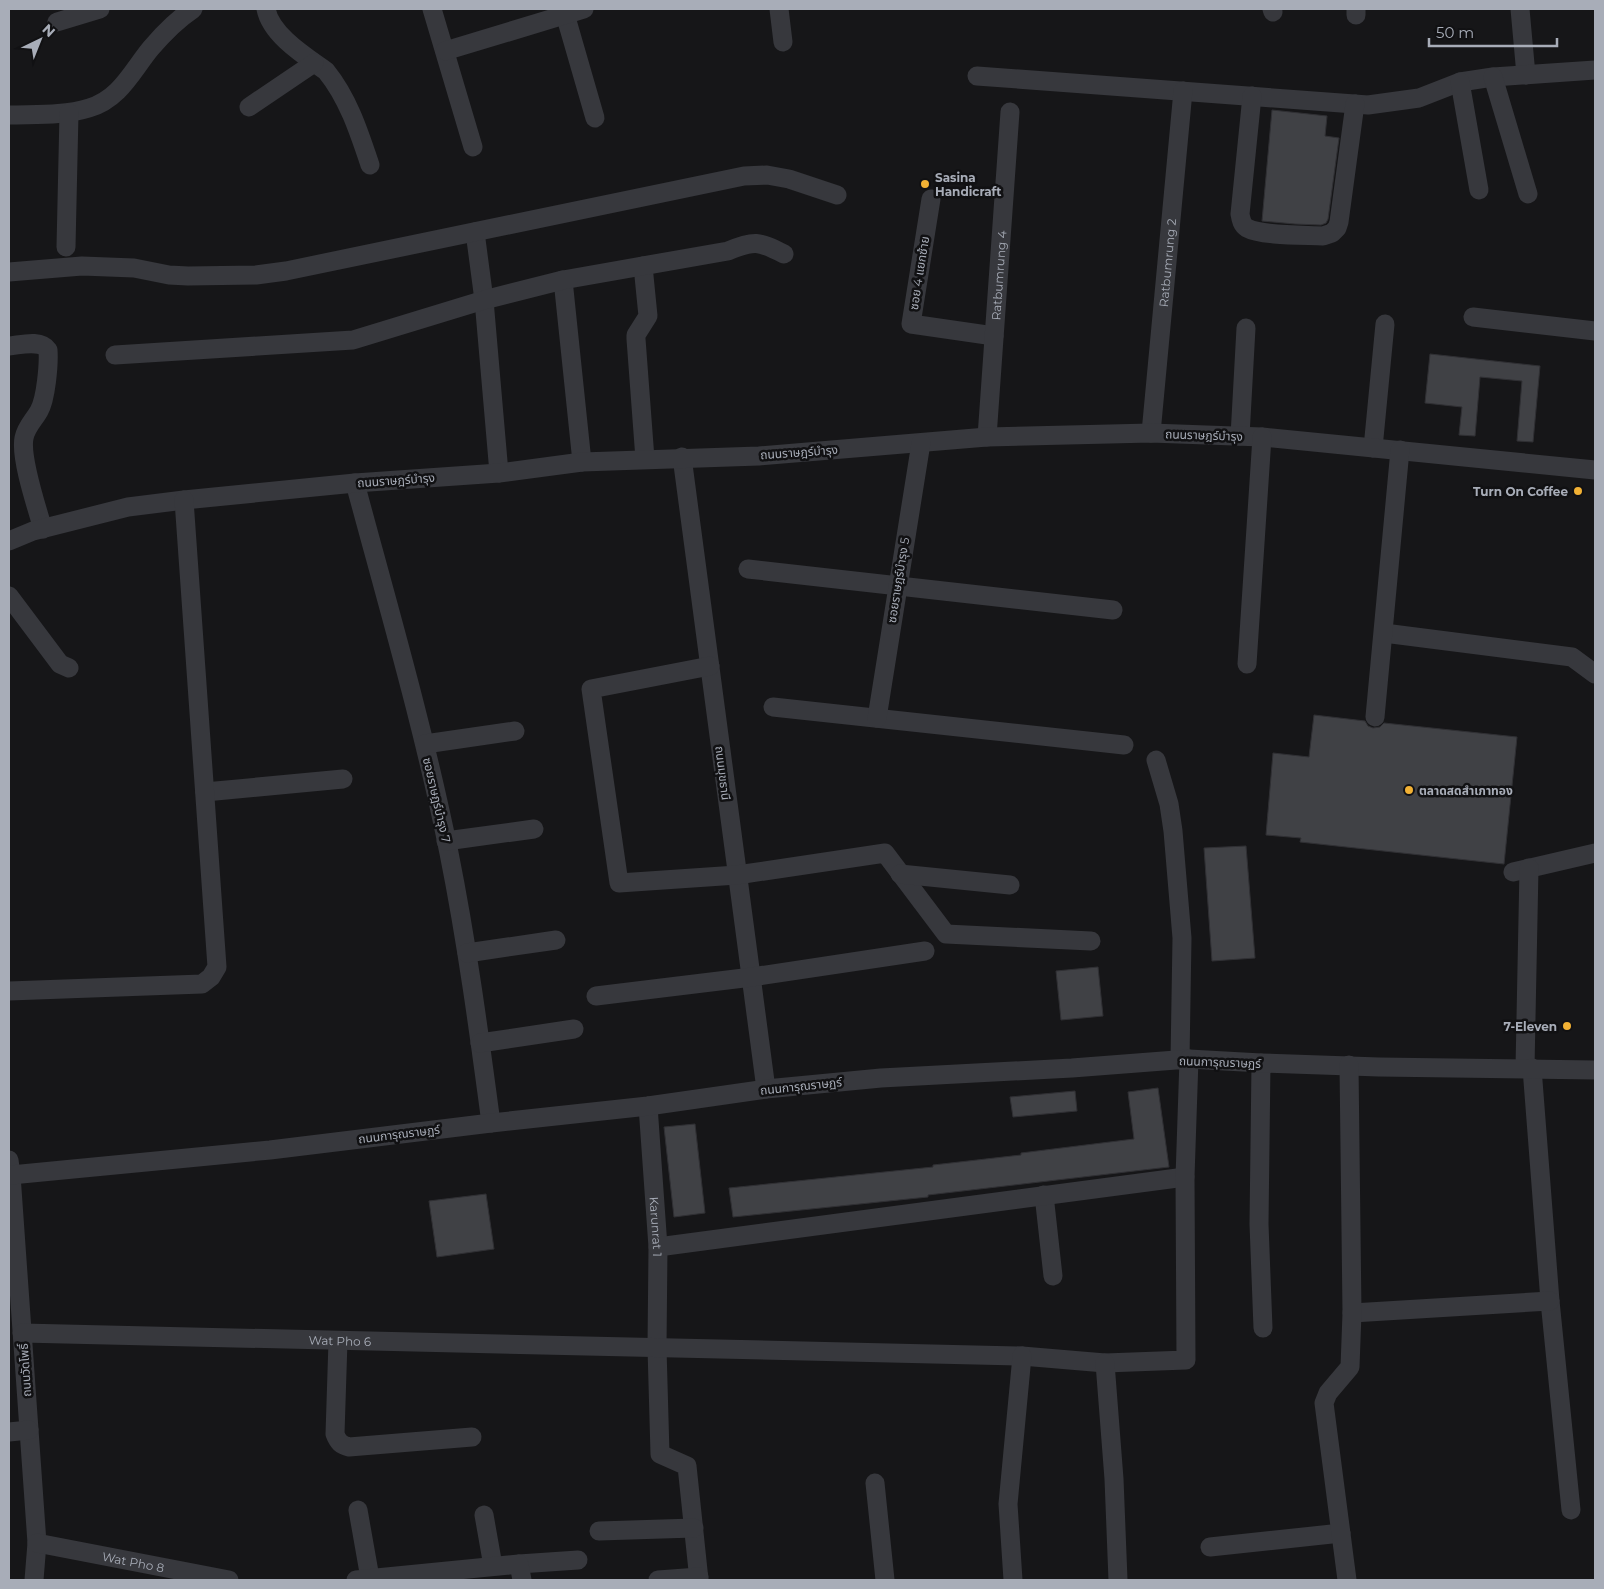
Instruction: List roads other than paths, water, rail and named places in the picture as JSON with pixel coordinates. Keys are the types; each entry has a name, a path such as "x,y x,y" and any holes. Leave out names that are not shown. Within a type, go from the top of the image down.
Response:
{"street":[{"path":"57,22 100,9"},
{"path":"266,9 269,21 281,36 326,71 340,91 353,116 370,165"},
{"path":"432,9 473,147"},
{"path":"445,51 560,13 584,9"},
{"path":"780,9 784,42"},
{"path":"1520,9 1526,75"},
{"path":"9,116 69,113 91,108 114,95 128,81 152,48 184,10"},
{"path":"560,13 595,118"},
{"path":"249,107 314,63"},
{"path":"977,76 1368,105 1419,98 1460,82 1493,77 1595,70"},
{"path":"1493,77 1528,194"},
{"path":"1460,82 1479,190"},
{"name":"Ratbumrung 2","path":"1151,434 1183,91"},
{"path":"1252,96 1240,214 1242,222 1247,228 1264,233 1322,236 1332,233 1337,228 1342,206 1355,104"},
{"name":"Ratbumrung 4","path":"987,438 1010,112"},
{"path":"66,247 69,113"},
{"path":"9,272 82,266 134,268 169,276 256,275 286,271 744,176 767,175 789,179 837,195"},
{"name":"ซอย 4 แยกซ้าย","path":"931,199 911,324 994,336"},
{"path":"475,232 484,300 499,473"},
{"path":"115,355 352,340 484,300 563,280 728,251 745,244 764,243 784,254"},
{"path":"643,266 648,316 636,335 636,340 645,459"},
{"path":"563,280 582,462"},
{"path":"1473,317 1595,331"},
{"path":"1373,448 1385,324"},
{"path":"1240,436 1246,328"},
{"path":"9,346 39,344 44,345 48,350 44,400 25,433 23,443 29,480 43,529"},
{"name":"ถนนราษฎร์บำรุง","path":"9,541 43,529 128,507 184,500 354,483 499,473 582,462 682,457 759,456 987,438 1151,434 1262,437 1595,470"},
{"path":"1247,664 1262,437"},
{"name":"ซอยราษฎร์บำรุง 5","path":"877,718 921,443"},
{"path":"1375,716 1400,450"},
{"name":"ถนนมุขธานี","path":"682,457 766,1089"},
{"name":"ซอยราษฎร์บำรุง 7","path":"354,483 425,744 446,841 467,952 491,1123"},
{"path":"9,991 202,984 212,977 216,967 184,500"},
{"path":"748,569 1113,610"},
{"path":"9,596 60,664 69,668"},
{"path":"1384,633 1572,657 1595,674"},
{"path":"710,666 591,689 619,884 737,875 884,853 946,934 1091,941"},
{"path":"773,707 1124,745"},
{"path":"425,744 515,731"},
{"path":"658,1247 1185,1177 1182,938 1176,860 1169,804 1156,760"},
{"path":"205,792 343,779"},
{"path":"446,841 534,829"},
{"path":"1571,1510 1529,1068 1521,870 1595,854"},
{"path":"900,874 1010,885"},
{"path":"467,952 556,940"},
{"path":"596,996 752,978 925,951"},
{"path":"480,1043 574,1029"},
{"name":"ถนนการุณราษฏร์","path":"10,1168 270,1150 648,1106 766,1089 881,1078 1072,1068 1184,1059 1261,1064 1595,1070"},
{"path":"1261,1064 1259,1224 1263,1328"},
{"path":"1347,1580 1324,1403 1328,1394 1350,1367 1352,1313 1349,1065"},
{"name":"Karunrat 1","path":"648,1106 658,1247 657,1348 660,1454 687,1466 694,1528"},
{"name":"ถนนวัดโพธิ์","path":"10,1168 37,1543 34,1580"},
{"name":"Wat Pho 6","path":"22,1333 1022,1356 1105,1363 1186,1360 1185,1177"},
{"path":"1044,1195 1053,1276"},
{"path":"1352,1313 1550,1301"},
{"path":"338,1341 335,1434 341,1445 349,1447 472,1437"},
{"path":"1012,1580 1008,1504 1022,1356"},
{"path":"1105,1363 1114,1479 1118,1580"},
{"path":"9,1432 29,1430"},
{"path":"875,1483 885,1580"},
{"path":"358,1510 363,1579 414,1577 493,1566 520,1572 578,1560"},
{"path":"484,1515 493,1566"},
{"path":"599,1531 694,1528 699,1578 658,1580"},
{"path":"1210,1547 1341,1532"},
{"name":"Wat Pho 8","path":"37,1543 230,1580"}],"place":[{"name":"Sasina Handicraft","path":"925,184"},
{"name":"Turn On Coffee","path":"1578,491"},
{"name":"ตลาดสดสำเภาทอง","path":"1409,790"},
{"name":"7-Eleven","path":"1567,1026"}]}
